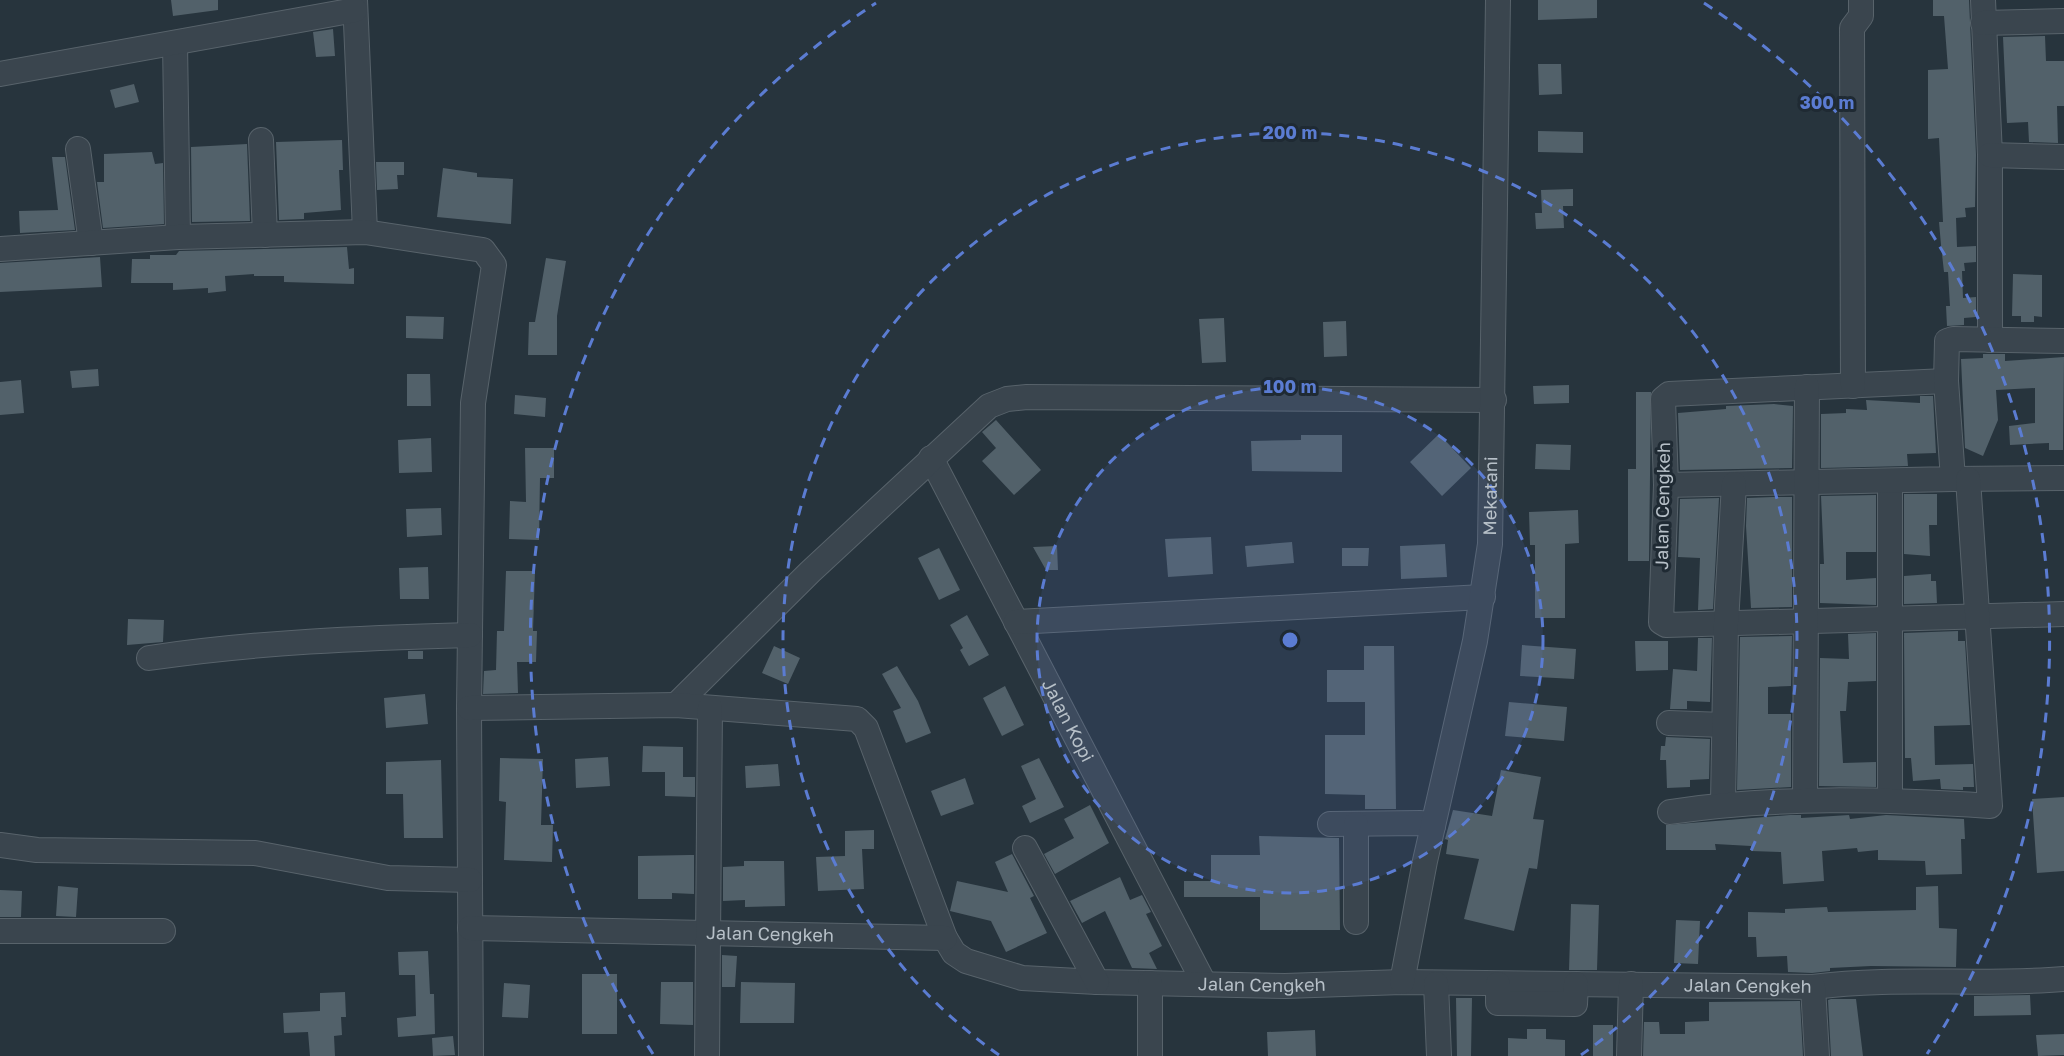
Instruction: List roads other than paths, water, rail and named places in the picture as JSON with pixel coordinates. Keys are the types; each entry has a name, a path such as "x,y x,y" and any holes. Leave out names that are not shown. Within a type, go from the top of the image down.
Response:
{"street":[{"name":"Mekatani","path":"1402,982 1483,597 1490,544 1494,400 1498,0"},
{"path":"1852,386 1852,28 1861,16 1861,0"},
{"path":"0,74 175,43 355,5 365,232"},
{"path":"1990,340 1990,155 1983,11 2064,21"},
{"path":"175,43 178,237"},
{"path":"261,140 265,235"},
{"path":"78,148 90,243"},
{"path":"1990,155 2064,158"},
{"path":"0,249 178,237 365,232 483,250 494,265 473,403 469,708 471,1056"},
{"path":"1670,812 1723,804 1805,800 1890,800 1990,806 1977,616 1946,381 1947,341 2064,340"},
{"path":"1805,800 1807,387 1946,381"},
{"name":"Jalan Cengkeh","path":"1807,387 1679,392 1669,394 1663,399 1666,485 1661,622 1666,625 2064,614"},
{"path":"676,705 810,572 990,405 1017,398 1494,400"},
{"name":"Jalan Kopi","path":"931,458 1204,983"},
{"path":"1666,485 2064,478"},
{"path":"1890,481 1888,619 1890,800"},
{"path":"1723,804 1726,623 1734,484"},
{"path":"1016,622 1483,597"},
{"path":"149,658 203,649 329,639 470,635"},
{"path":"469,708 676,705 857,719 862,723 945,938"},
{"path":"707,1056 710,708"},
{"path":"1669,723 1724,724"},
{"path":"1330,824 1421,823 1433,826"},
{"path":"1356,824 1356,922"},
{"path":"0,845 37,850 255,853 388,878 470,880"},
{"path":"1025,848 1096,982"},
{"name":"Jalan Cengkeh","path":"470,928 945,938 954,953 966,961 1022,978 1096,982 1285,986 1402,982 1813,987 1843,983 2011,984 2064,979"},
{"path":"0,931 163,931"},
{"path":"1150,983 1150,1056"},
{"path":"1436,984 1439,1056"},
{"path":"1629,1056 1631,984"},
{"path":"1813,987 1817,1056"}]}
